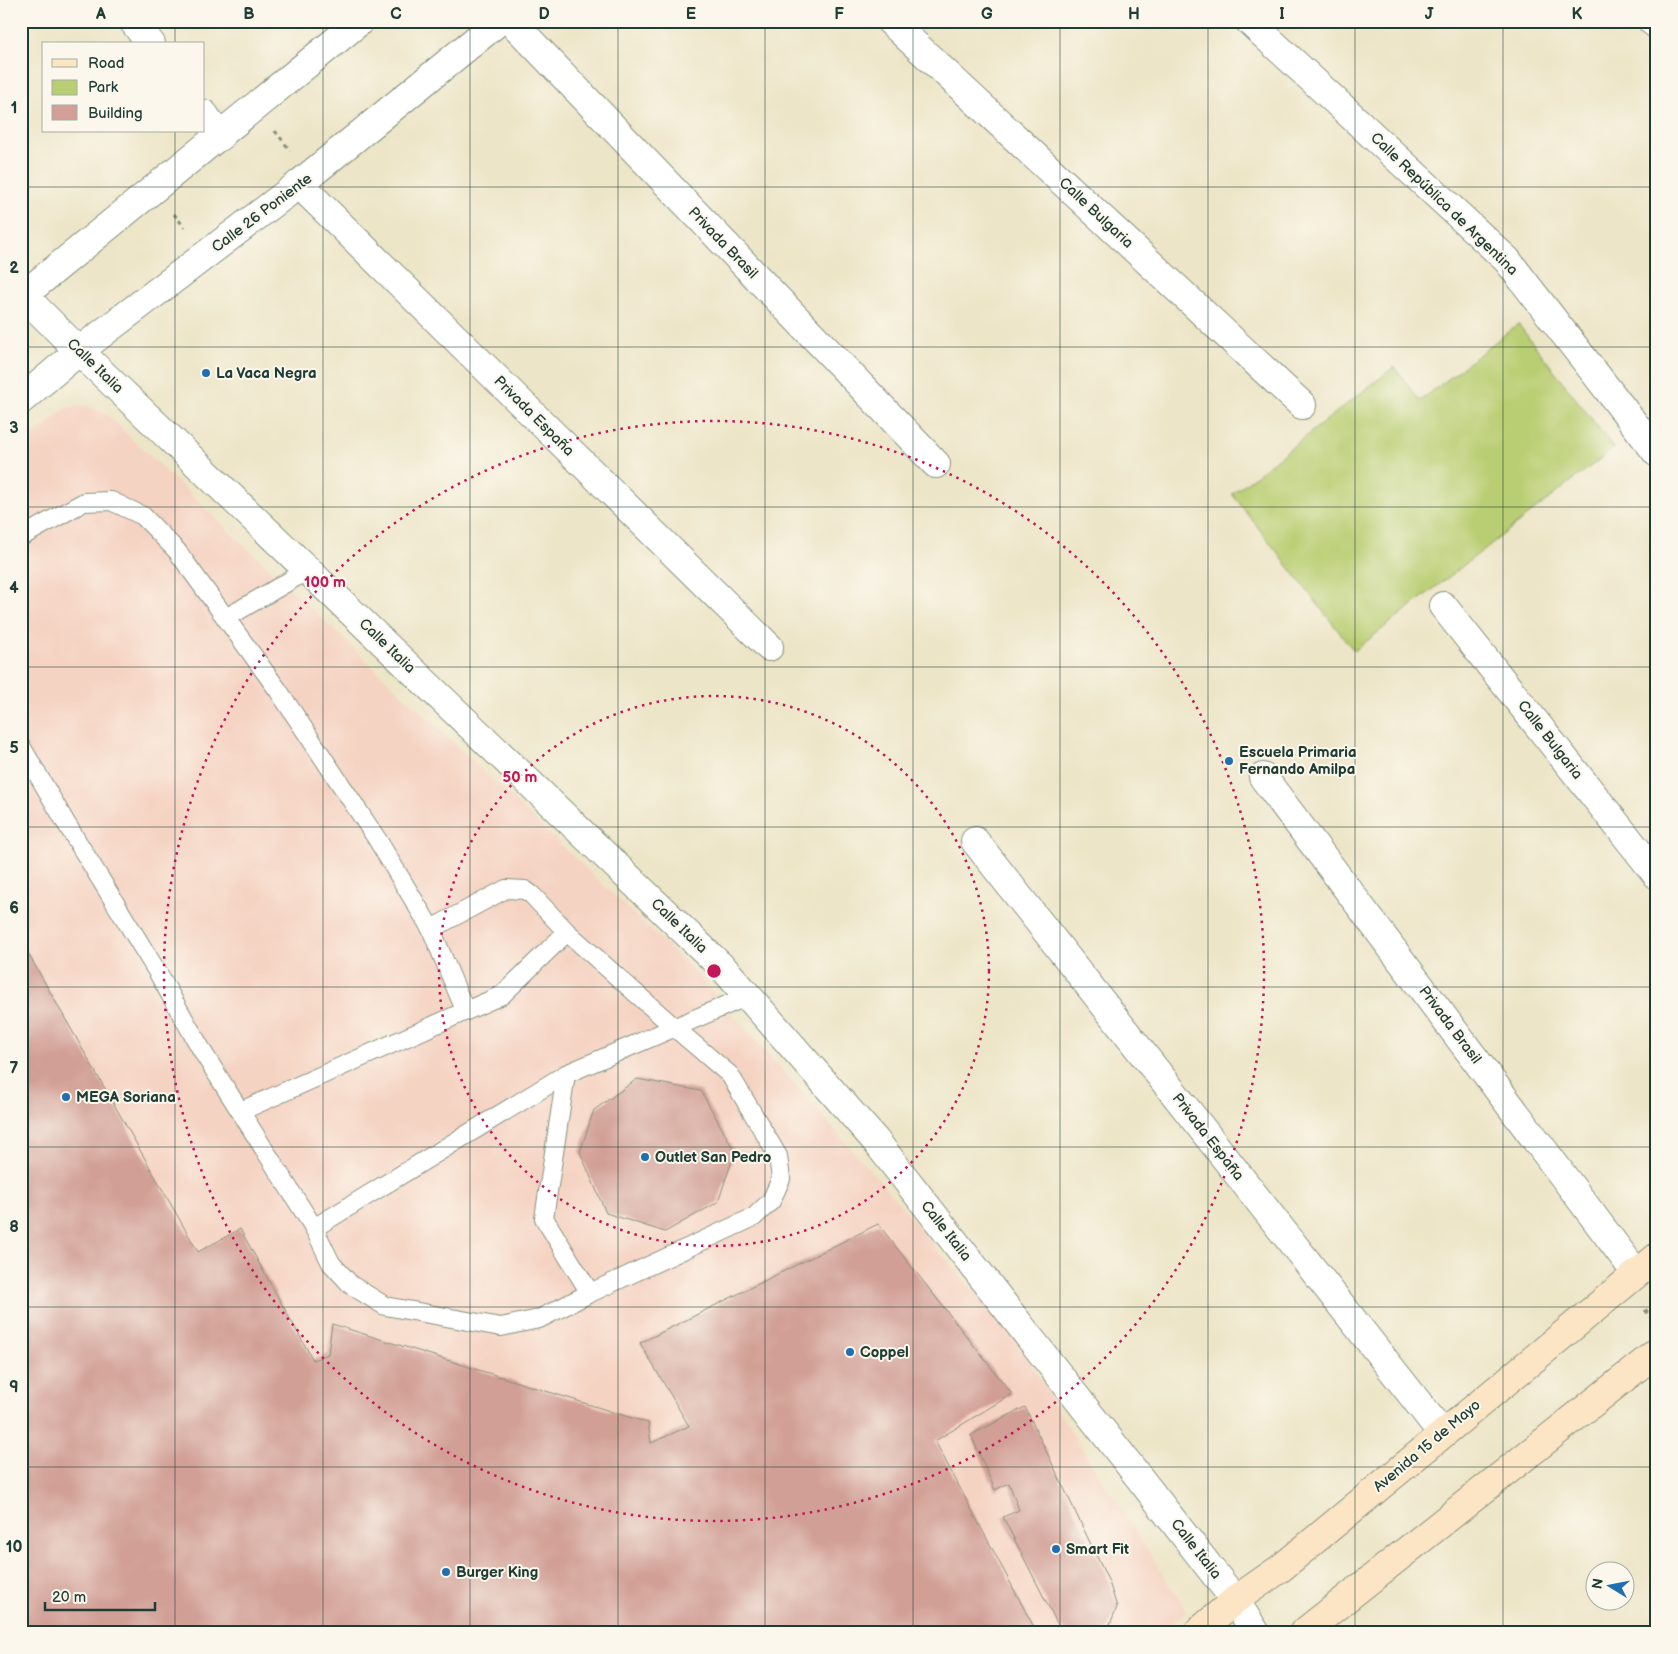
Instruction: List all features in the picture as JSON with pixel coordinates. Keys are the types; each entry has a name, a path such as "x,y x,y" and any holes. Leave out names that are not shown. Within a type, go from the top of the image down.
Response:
{"main road":[{"name":"Avenida 15 de Mayo","path":"1197,1633 1235,1600 1288,1562 1442,1432 1647,1265"},
{"path":"1303,1633 1657,1352"}],"street":[{"path":"133,21 149,42"},
{"path":"22,295 155,190 360,21"},
{"name":"Calle 26 Poniente","path":"21,400 79,352 305,180 499,21"},
{"name":"Privada Brasil","path":"511,21 936,464"},
{"name":"Calle Bulgaria","path":"890,21 1302,405"},
{"name":"Calle República de Argentina","path":"1249,21 1507,260 1657,453"},
{"path":"1652,21 1657,26"},
{"path":"205,115 220,137"},
{"name":"Privada España","path":"305,180 768,647"},
{"name":"Calle Italia","path":"22,295 79,352 725,970 875,1140 1235,1600 1256,1633"},
{"name":"Calle Bulgaria","path":"1444,606 1657,875"},
{"name":"Privada Brasil","path":"1263,777 1647,1265"},
{"name":"Privada España","path":"974,840 1442,1432"}],"lane":[{"path":"21,537 84,502 111,501 143,516 177,551 328,763 377,839 431,929 465,1010"},
{"path":"226,618 308,570"},
{"path":"21,746 241,1111 314,1228 332,1262 351,1285 385,1306 502,1327 539,1319 590,1293 754,1217 771,1200 780,1179 778,1156 730,1075 567,932 532,895 525,890 506,889 431,929"},
{"path":"241,1111 502,995 567,932"},
{"path":"314,1228 566,1074 748,996"},
{"path":"566,1074 544,1218 590,1293"}],"path":[{"path":"256,107 305,180"},
{"path":"155,190 206,255"}],"shaded area":[{"path":"86,406 107,415 695,972 884,1186 1026,1353 1056,1408 1187,1611 1161,1633 21,1633 21,445 68,407"}],"green space":[{"path":"1518,324 1614,448 1354,651 1232,494 1394,367 1420,401"}],"building":[{"path":"21,941 198,1252 240,1229 313,1360 328,1354 332,1324 648,1423 651,1443 689,1426 640,1343 878,1224 1012,1394 935,1441 1037,1633 21,1633"},
{"path":"637,1079 701,1091 735,1152 718,1202 665,1232 606,1213 580,1152 594,1110"},
{"name":"Smart Fit","path":"1025,1407 1109,1582 1117,1607 1108,1629 1101,1633 1070,1633 1058,1625 1003,1517 1019,1510 1009,1483 995,1490 971,1435"}],"place":[{"name":"La Vaca Negra","path":"206,373"},
{"name":"Escuela Primaria Fernando Amilpa","path":"1229,761"},
{"name":"MEGA Soriana","path":"66,1097"},
{"name":"Outlet San Pedro","path":"645,1157"},
{"name":"Coppel","path":"850,1352"},
{"name":"Smart Fit","path":"1056,1549"},
{"name":"Burger King","path":"446,1572"}]}
